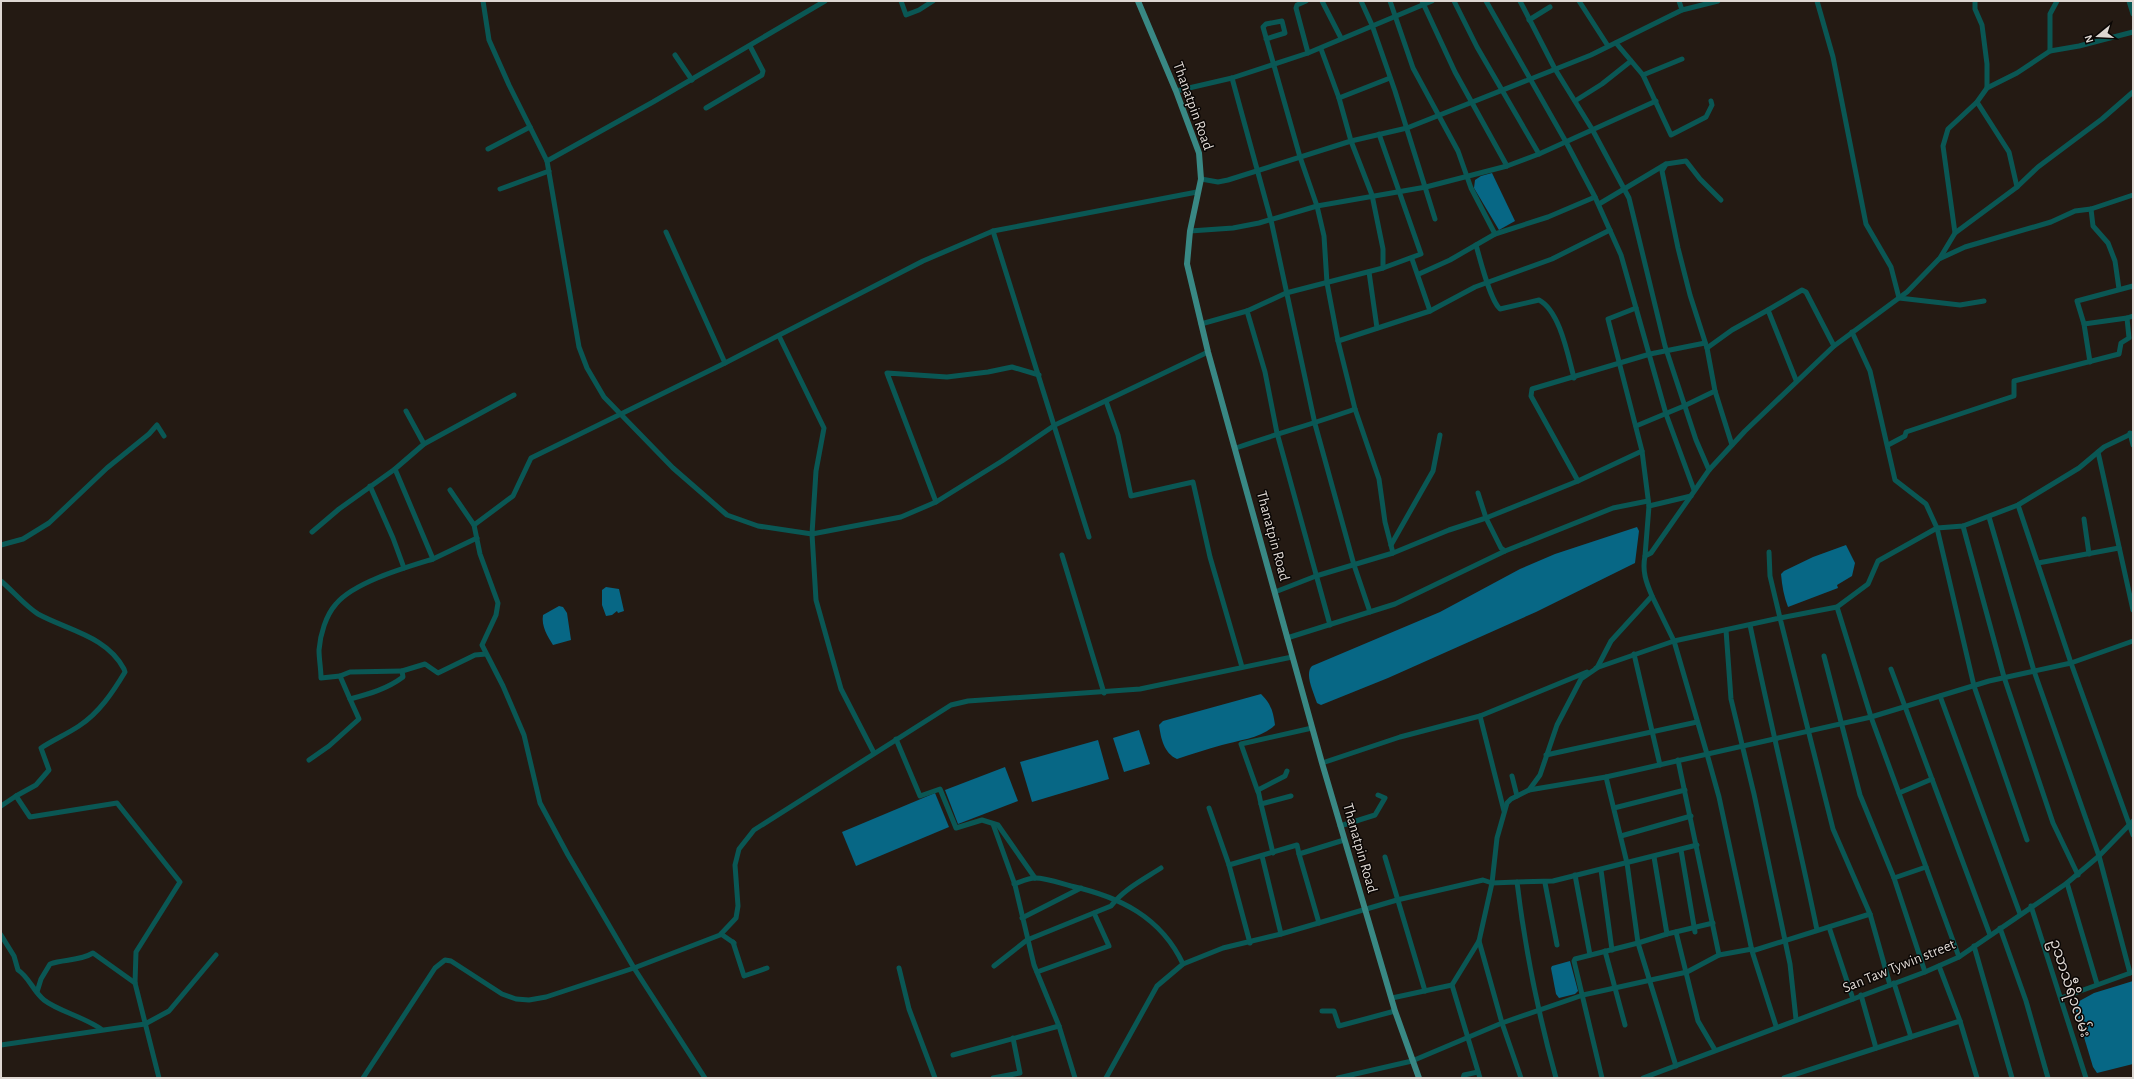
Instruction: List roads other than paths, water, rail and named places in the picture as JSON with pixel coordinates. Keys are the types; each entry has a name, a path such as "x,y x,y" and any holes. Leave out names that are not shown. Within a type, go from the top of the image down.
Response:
{"main road":[{"name":"Thanatpin Road","path":"1138,1 1176,91 1199,153 1201,179 1197,192 1190,231 1187,264 1201,324 1292,657 1364,910 1395,1011 1418,1078"}],"street":[{"path":"483,1 489,40 509,85 547,160 579,347 587,368 604,397 673,468 727,516 758,526 812,534 901,517 936,502 1002,461 1055,425 1208,352"},
{"path":"547,160 692,80 826,1"},
{"path":"901,1 906,15 919,10 933,1"},
{"path":"1306,1 1297,5 1296,8 1308,53"},
{"path":"1322,1 1341,38"},
{"path":"1361,1 1372,25 1390,78 1435,219"},
{"path":"1390,1 1413,68 1458,151 1468,175 1471,188 1495,234"},
{"path":"1176,91 1232,78 1320,49 1341,38 1423,3 1432,1"},
{"path":"1454,1 1478,47 1539,154"},
{"path":"1486,1 1529,80 1566,142 1595,197 1621,255 1666,414 1694,490"},
{"path":"1520,1 1554,69 1592,129 1629,198 1666,352 1696,440 1709,470"},
{"path":"1579,1 1608,46"},
{"path":"1679,1 1682,10"},
{"path":"1201,179 1218,182 1351,141 1406,128 1529,80 1608,46 1682,10 1718,1"},
{"path":"1817,1 1833,57 1866,224 1891,267 1899,298"},
{"path":"1974,1 1975,9 1982,25 1987,64 1987,88"},
{"path":"2050,51 2050,14 2058,1"},
{"path":"2129,1 2133,14"},
{"path":"1423,3 1471,102 1507,166"},
{"path":"1529,20 1550,8"},
{"path":"1266,39 1285,33 1282,21 1264,25 1266,39 1300,157 1317,206 1324,236 1327,283 1338,341 1355,409 1378,479 1393,553"},
{"path":"1955,233 1943,146 1948,129 1977,102 1987,88 2018,73 2050,51 2080,46 2133,32"},
{"path":"1616,42 1643,76 1671,135 1706,117 1712,105 1711,101"},
{"path":"706,108 762,75 763,71 750,46"},
{"path":"1320,49 1339,98 1351,141 1372,195 1384,249 1383,268"},
{"path":"675,55 692,80"},
{"path":"1643,76 1682,59"},
{"path":"1574,100 1598,87 1631,61"},
{"path":"1232,78 1270,220 1315,424 1354,565 1370,612"},
{"path":"1339,98 1390,78"},
{"path":"1645,556 1651,553 1709,470 1796,380 1834,346 1899,298 1939,259 1955,233 2018,186 2038,167 2096,124 2133,92"},
{"path":"1190,231 1233,228 1270,220 1317,206 1372,195 1426,187 1507,166 1539,154 1656,101"},
{"path":"1977,102 2009,152 2018,186"},
{"path":"488,150 530,127"},
{"path":"1201,324 1247,311 1286,293 1383,268 1412,259 1422,254 1379,134"},
{"path":"1598,204 1666,164 1686,161 1700,180 1721,200"},
{"path":"1666,164 1662,171 1678,248 1690,295 1706,345 1715,391 1732,445"},
{"path":"500,189 549,171"},
{"path":"474,525 513,496 531,458 779,336 924,261 993,231 1197,192"},
{"path":"1939,259 1965,247 2051,222 2075,211 2091,209 2133,195"},
{"path":"1418,274 1450,260 1495,234 1548,217 1595,197"},
{"path":"2091,209 2093,226 2108,243 2114,261 2120,289"},
{"path":"1338,341 1430,311 1488,283 1552,259 1610,230"},
{"path":"993,231 1089,537"},
{"path":"666,232 725,363"},
{"path":"1476,245 1488,283 1497,306 1500,309 1539,300 1548,306 1556,318 1574,378"},
{"path":"1412,259 1430,311"},
{"path":"1369,272 1377,328"},
{"path":"2090,362 2084,324 2077,301 2133,286"},
{"path":"1578,481 1531,396 1532,389 1574,378 1650,354 1706,345 1802,290 1806,292 1834,346"},
{"path":"1899,298 1960,305 1984,301"},
{"path":"1636,308 1608,319 1642,451 1648,504 1643,566 1645,579 1674,641 1719,798 1752,950 1776,1026"},
{"path":"1768,310 1796,380"},
{"path":"1247,311 1265,372 1277,434 1330,625"},
{"path":"2084,324 2133,316"},
{"path":"1888,445 1905,436 1906,432 2014,396 2014,381 2119,354 2121,343 2129,338 2127,318"},
{"path":"1852,332 1870,370 1895,480 1926,504 1937,528 1974,686 2026,840"},
{"path":"779,336 824,428 816,471 812,534 816,600 841,689 874,753"},
{"path":"936,502 887,373 947,377 988,372 1012,367 1039,375"},
{"path":"1636,426 1715,391"},
{"path":"312,532 370,486 395,469 424,444 514,395"},
{"path":"1106,401 1118,435 1131,496 1193,482 1210,556 1242,667"},
{"path":"1236,448 1277,434 1315,424 1355,409"},
{"path":"406,411 424,444"},
{"path":"1,544 23,539 49,523 107,468 157,425 164,436"},
{"path":"1322,763 1400,737 1480,716 1549,689 1597,668 1674,641 1837,606 1868,584 1878,561 1937,528 1963,526 1989,518 2018,505 2079,468 2098,452 2132,433 2133,445"},
{"path":"1391,545 1433,471 1440,435"},
{"path":"1275,592 1316,576 1393,553 1449,530 1486,518 1578,481 1642,451"},
{"path":"2098,452 2133,610"},
{"path":"395,469 433,558"},
{"path":"370,486 378,502 404,568"},
{"path":"450,490 474,525 485,571 498,603 496,615 482,645 503,686 524,735 540,803 568,855 634,968 705,1078"},
{"path":"1478,493 1486,518 1501,548 1505,552"},
{"path":"1287,638 1370,612 1420,594 1505,552 1613,508 1648,504 1691,496"},
{"path":"2018,505 2070,663 2131,823 2133,834"},
{"path":"1989,518 2034,671 2099,856 2132,972 2060,998"},
{"path":"2084,520 2089,554"},
{"path":"1963,526 2004,677 2052,823 2078,875"},
{"path":"477,538 433,558 404,568 360,587 335,604 323,629 319,650 321,678 340,676 350,672 402,671 425,664 438,673 475,655 486,654"},
{"path":"2038,563 2119,548"},
{"path":"1769,552 1770,576 1807,730 1833,829 1870,914 1892,984 1911,1037"},
{"path":"1062,555 1104,693"},
{"path":"1,581 37,613 86,635 110,652 125,672 116,687 95,713 79,726 41,748 49,770 36,785 1,806"},
{"path":"1530,790 1540,775 1557,725 1580,681 1597,668 1611,641 1652,596"},
{"path":"1837,606 1871,717 1959,956"},
{"path":"1750,625 1774,738 1796,825 1817,930"},
{"path":"1726,630 1731,699 1790,964 1796,1019"},
{"path":"1480,1078 1452,985 1479,941 1492,884 1497,838 1508,801 1530,790 1606,777 1807,730 1871,717 2004,677 2070,663 2133,641"},
{"path":"1634,654 1660,765"},
{"path":"1824,656 1840,723 1860,795 1894,878 1925,972"},
{"path":"363,1078 435,968 445,960 451,961 502,994 516,999 529,1000 546,998 634,968 721,934 736,918 738,906 735,865 739,849 754,830 951,705 968,701 1104,693 1141,689 1292,657"},
{"path":"1890,669 1990,935"},
{"path":"350,699 372,694 392,685 403,677 402,671"},
{"path":"309,760 329,746 359,719 340,676"},
{"path":"1940,696 2020,914"},
{"path":"1480,716 1504,812"},
{"path":"1546,755 1697,722"},
{"path":"1273,853 1258,792 1241,744 1312,728"},
{"path":"896,739 920,796 940,789 956,828 982,820 998,825 1035,878"},
{"path":"1678,760 1719,955"},
{"path":"1258,792 1258,790 1284,776 1287,771"},
{"path":"1512,776 1516,796"},
{"path":"1606,777 1628,863 1638,943 1651,979 1676,1066"},
{"path":"1899,793 1932,779"},
{"path":"1614,808 1685,790"},
{"path":"1340,826 1375,815 1385,798 1378,794"},
{"path":"16,796 30,817 117,803 180,882 136,952 135,983 159,1078"},
{"path":"1261,804 1291,796"},
{"path":"1209,808 1228,865 1250,942"},
{"path":"1621,836 1691,816"},
{"name":"San Taw Tywin street","path":"1643,1078 1776,1026 1925,972 1959,956 2078,875 2131,823"},
{"path":"993,824 1014,884 1037,972 1059,1026 1075,1078"},
{"path":"1299,854 1344,840"},
{"path":"1106,1078 1157,986 1183,964 1222,948 1319,924 1397,900 1483,880 1492,884 1518,882 1545,883 1654,857 1697,845"},
{"path":"1228,865 1297,846 1319,924"},
{"path":"1681,850 1694,930"},
{"path":"1262,856 1281,934"},
{"path":"1654,857 1667,934"},
{"path":"1385,858 1425,990"},
{"path":"1894,878 1926,867"},
{"path":"994,966 1028,939 1111,906 1116,899 1161,868"},
{"path":"1601,870 1612,950"},
{"path":"1575,875 1590,955"},
{"path":"1014,884 1035,878 1081,888 1116,899 1150,920 1178,953 1183,964"},
{"path":"1518,882 1524,938 1538,1012 1556,1078"},
{"path":"1545,883 1557,945"},
{"path":"2067,883 2097,984"},
{"path":"1022,918 1081,888"},
{"name":"ဥသာသီရိ၁လမ်း","path":"2031,906 2086,1078"},
{"path":"1037,972 1109,946 1094,913"},
{"path":"1338,1078 1412,1060 1467,1036 1583,995 1616,989 1651,979 1687,972 1719,955 1752,950 1784,942 1870,914"},
{"path":"1602,1078 1574,961 1590,955 1667,934 1694,930 1713,923"},
{"path":"1829,927 1853,998"},
{"path":"2000,928 2026,1001 2048,1078"},
{"path":"1676,932 1698,1021 1715,1050"},
{"path":"721,934 734,943 744,976 767,968"},
{"path":"1,935 14,956 18,970 23,973 44,1000 89,1021 101,1030"},
{"path":"1479,941 1502,1023 1521,1078"},
{"path":"1974,946 2012,1078"},
{"path":"1605,951 1625,1025"},
{"path":"37,992 41,979 50,964 61,960 85,958 93,953 135,983"},
{"path":"1,1045 145,1024 169,1011 216,955"},
{"path":"1939,966 1960,1021 1977,1078"},
{"path":"899,968 908,1009 935,1078"},
{"path":"1392,998 1452,985"},
{"path":"1861,995 1876,1048"},
{"path":"1322,1012 1334,1011 1339,1026 1395,1011"},
{"path":"1784,1078 1960,1021"},
{"path":"953,1055 1059,1026"},
{"path":"993,1078 1020,1073 1013,1038"},
{"path":"1463,1078 1464,1075 1478,1072"}],"water":[{"path":"1492,173 1515,221 1499,230 1474,188 1475,180 1481,176"},
{"path":"1637,527 1639,531 1635,563 1536,612 1388,678 1321,705 1317,703 1309,679 1310,669 1312,666 1440,612 1520,569 1555,554"},
{"path":"1846,545 1855,563 1852,576 1837,585 1838,588 1788,607 1783,591 1781,574 1784,571 1813,557"},
{"path":"606,587 619,589 624,611 618,613 617,611 612,615 606,616 602,605 602,590"},
{"path":"559,606 563,607 567,613 571,640 553,645 544,627 543,615"},
{"path":"1261,694 1271,708 1275,725 1264,733 1177,759 1166,749 1162,740 1159,725 1163,721"},
{"path":"1139,730 1150,764 1124,772 1113,738"},
{"path":"1098,740 1109,779 1032,802 1020,762"},
{"path":"1005,767 1018,801 958,824 945,790"},
{"path":"935,793 949,827 856,866 842,832"},
{"path":"1570,961 1578,991 1575,994 1559,998 1556,994 1551,968 1552,966"},
{"path":"2133,981 2133,1064 2097,1073 2093,1067 2074,1004 2094,993"}]}
